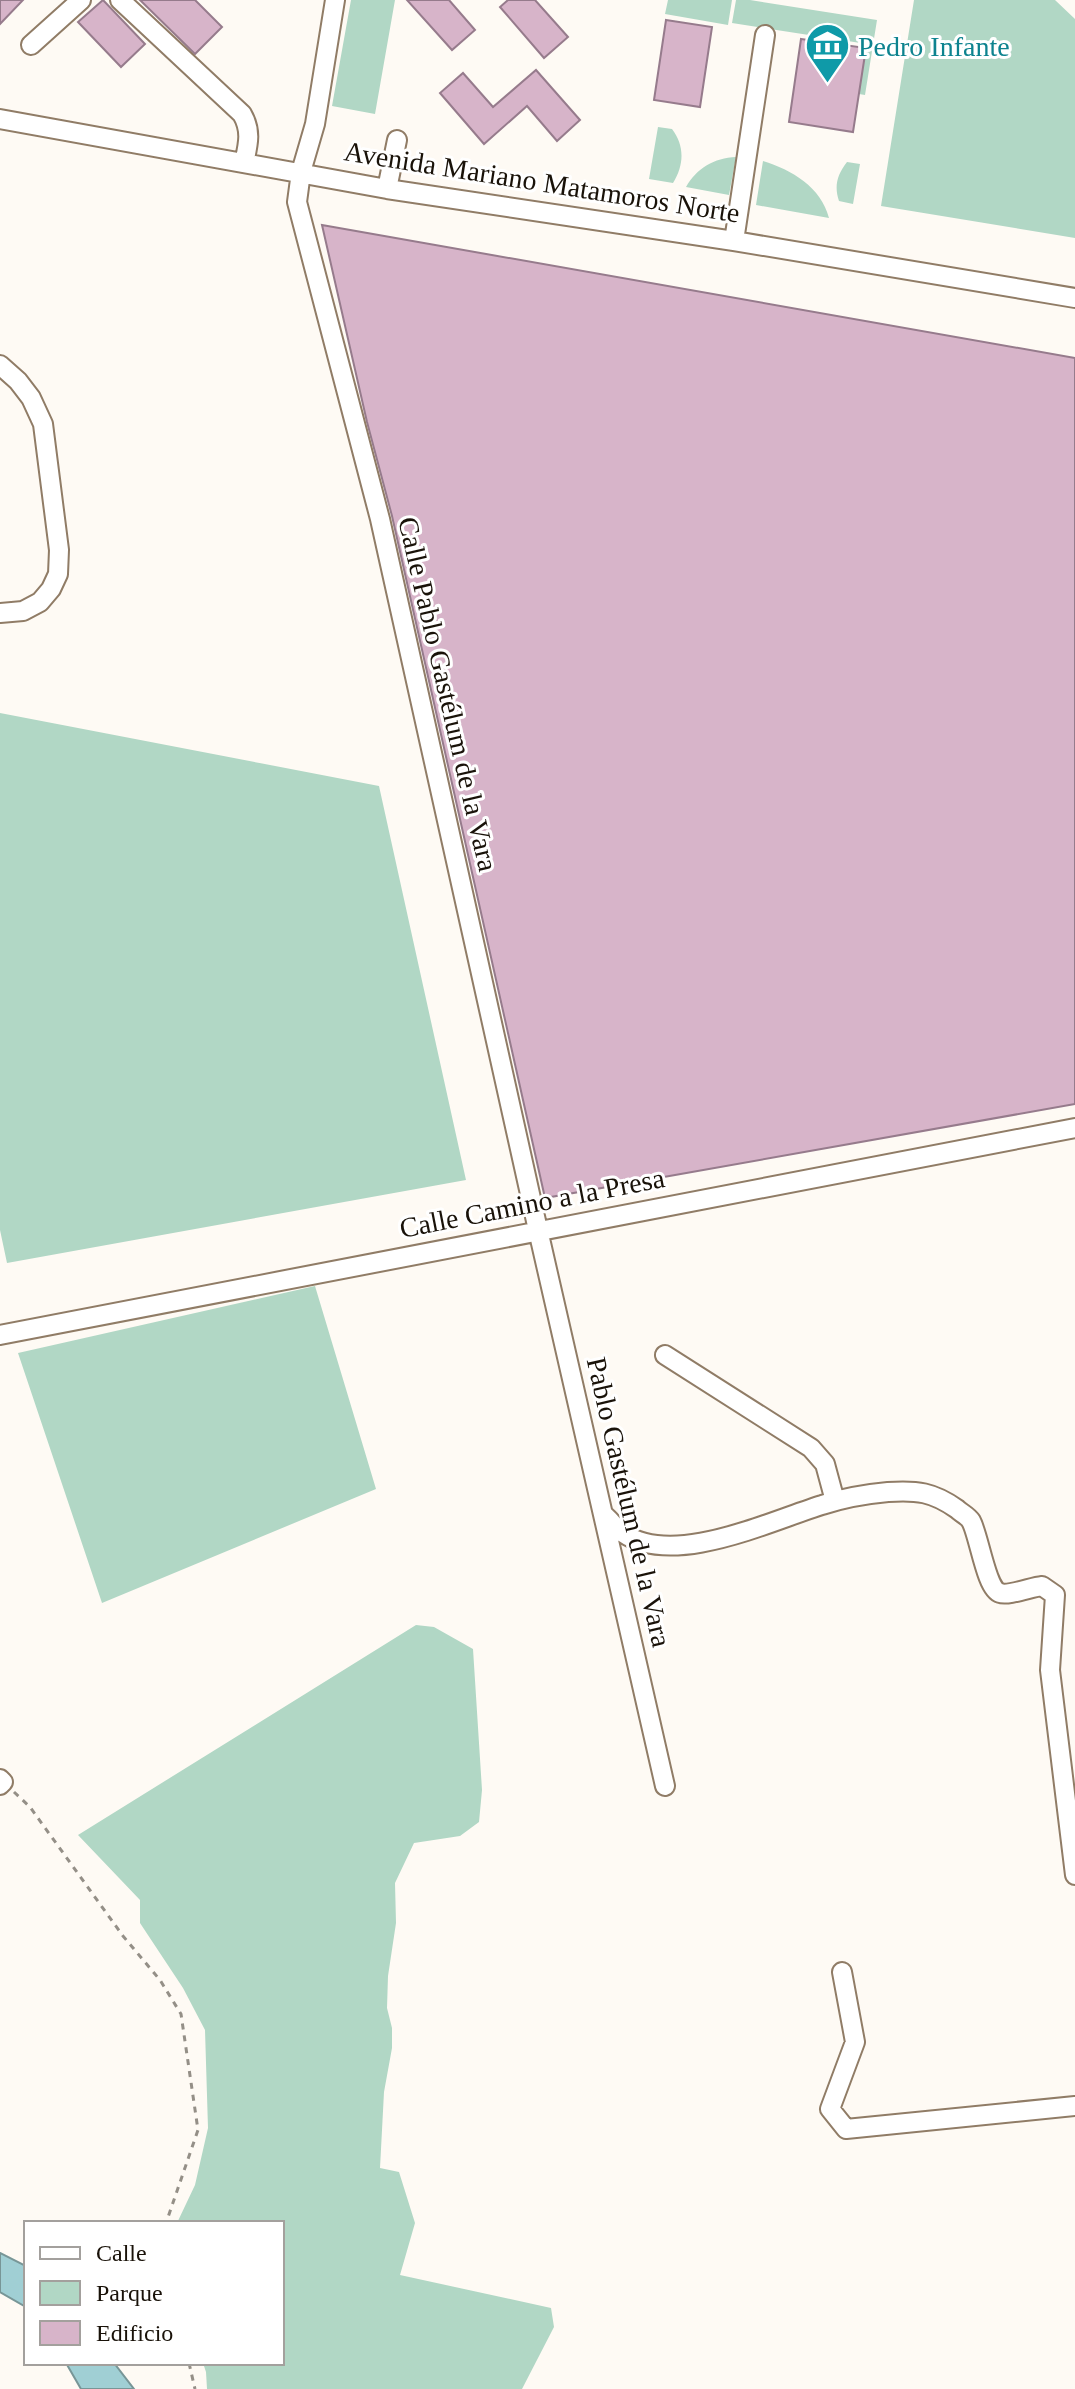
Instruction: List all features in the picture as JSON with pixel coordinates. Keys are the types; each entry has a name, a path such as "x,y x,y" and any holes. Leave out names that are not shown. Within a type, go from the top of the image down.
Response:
{"street":[{"path":"31,45 81,0"},
{"path":"120,0 242,114 248,125 249,138 244,163"},
{"name":"Calle Pablo Gastélum de la Vara","path":"335,0 315,124 301,172 297,202 380,519 538,1230"},
{"path":"734,241 765,35"},
{"name":"Avenida Mariano Matamoros Norte","path":"0,120 387,189 734,241 1075,298"},
{"path":"387,189 397,140"},
{"path":"0,365 31,398 43,424 59,550 58,574 40,602 23,611 0,613"},
{"name":"Calle Camino a la Presa","path":"0,1335 1075,1128"},
{"name":"Pablo Gastélum de la Vara","path":"538,1230 665,1786"},
{"path":"665,1355 811,1448 825,1464 835,1501"},
{"path":"603,1514 623,1533 647,1543 674,1546 747,1531 835,1501 886,1492 920,1491 941,1499 970,1519 989,1579 997,1591 1003,1594 1042,1586 1055,1595 1050,1670 1070,1783 1075,1875"},
{"path":"842,1972 855,2042 830,2109 846,2129 1075,2106"}],"path":[{"path":"1,1782 30,1807 123,1936 160,1980 181,2014 198,2130 167,2221"},
{"path":"189,2365 195,2389"}],"green space":[{"path":"351,0 395,0 375,114 332,106"},
{"path":"668,0 732,0 728,25 665,14"},
{"path":"736,0 877,20 865,95 859,94 867,44 732,23"},
{"path":"914,0 1055,0 1075,19 1075,238 881,206"},
{"path":"658,127 672,129 681,149 681,162 673,183 649,179"},
{"path":"736,157 729,195 686,187 695,174 707,165"},
{"path":"763,161 804,181 819,197 829,218 756,205"},
{"path":"847,162 860,164 853,204 839,201 837,190 839,176"},
{"path":"0,713 379,786 466,1180 7,1263 0,1230"},
{"path":"315,1286 376,1489 102,1603 18,1353"},
{"path":"416,1625 434,1627 473,1649 482,1790 479,1822 460,1836 414,1843 395,1883 396,1923 387,2008 392,2028 392,2048 384,2092 380,2168 399,2172 415,2223 400,2275 551,2308 554,2327 522,2389 207,2389 204,2365 284,2365 284,2221 178,2221 195,2185 208,2128 205,2030 183,1988 140,1923 140,1900 78,1835"}],"water":[{"path":"0,2253 24,2265 24,2306 0,2292"},
{"path":"67,2365 116,2365 134,2389 81,2389"}],"building":[{"path":"0,0 23,0 0,24"},
{"path":"103,0 145,44 121,67 78,22"},
{"path":"140,0 195,0 222,27 195,54"},
{"path":"407,0 449,0 475,30 452,50"},
{"path":"508,0 535,0 568,37 544,58 500,7"},
{"path":"666,20 712,27 700,107 654,100"},
{"name":"Pedro Infante","path":"801,39 866,48 853,132 789,122"},
{"path":"536,70 580,120 557,141 527,106 484,144 440,93 463,73 493,107"},
{"path":"322,225 1075,358 1075,1104 545,1198 392,516"}],"place":[{"name":"Pedro Infante","path":"827,85"}]}
